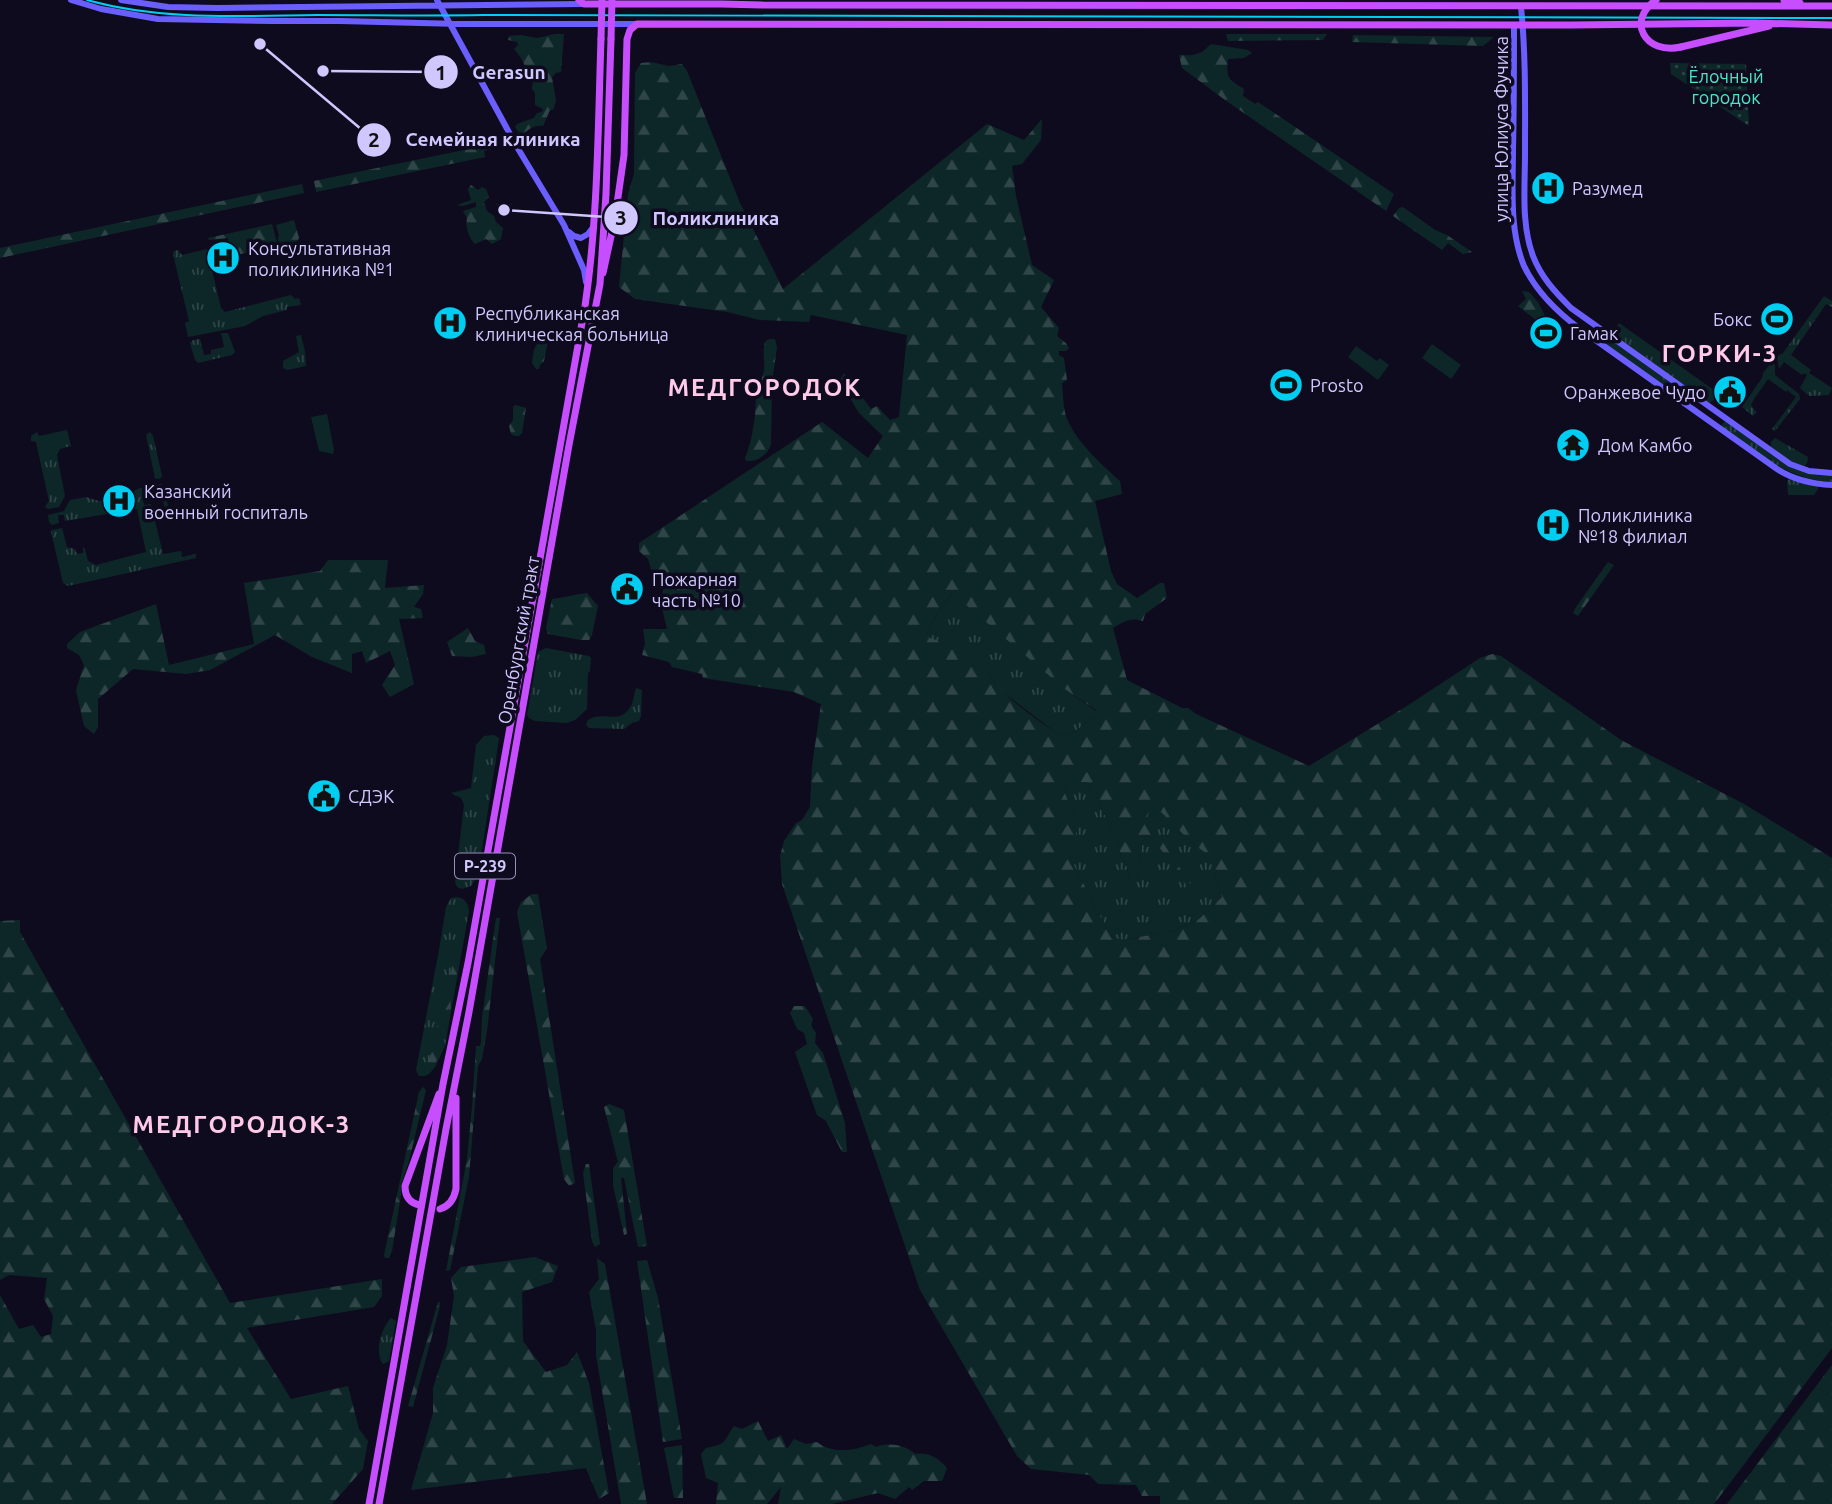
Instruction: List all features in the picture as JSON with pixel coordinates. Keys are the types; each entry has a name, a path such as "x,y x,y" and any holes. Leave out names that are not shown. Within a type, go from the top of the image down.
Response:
{"main road":[{"path":"71,0 101,9 158,19 449,24 1832,25"},
{"path":"121,0 168,7 581,2 1832,6"},
{"path":"395,6 407,0"},
{"name":"Оренбургский тракт","path":"369,1504 587,298 595,225 602,0"},
{"name":"Оренбургский тракт","path":"379,1504 600,284 606,194 612,0"},
{"path":"1656,0 1643,14 1642,23 1644,34 1650,43 1661,49 1673,49 1777,24"},
{"path":"1784,0 1822,6"},
{"path":"438,3 517,147 564,225 584,270 587,298"},
{"path":"319,7 319,20"},
{"name":"улица Юлиуса Фучика","path":"1521,7 1513,195 1516,235 1525,266 1544,299 1560,315 1785,474 1812,483 1832,485"},
{"path":"600,284 612,236 622,170 627,39 629,30 637,24"},
{"name":"улица Юлиуса Фучика","path":"1519,25 1525,90 1526,228 1533,255 1550,286 1587,320 1790,464 1809,471 1832,474"},
{"path":"564,225 574,236 581,237 588,234 595,225"},
{"path":"1580,329 1587,320"},
{"path":"419,1205 410,1200 405,1186 443,1084"},
{"path":"440,1209 452,1200 456,1189 455,1086"}],"green space":[{"path":"564,34 561,72 552,77 556,101 553,110 550,110 543,126 531,128 521,136 515,127 517,124 534,118 543,109 535,105 533,79 514,49 518,45 517,42 508,40 509,36 537,38"},
{"path":"1226,34 1327,34 1323,40 1228,41"},
{"path":"1353,35 1494,37 1483,46 1352,42"},
{"path":"1211,44 1252,53 1244,58 1228,59 1228,75 1244,89 1243,96 1255,104 1258,102 1394,194 1386,211 1182,68 1179,55 1197,54"},
{"path":"641,63 669,66 682,64 687,71 740,203 783,289 987,124 1024,140 1042,119 1041,140 1022,164 1012,166 1032,265 1054,280 1041,307 1059,328 1057,336 1069,348 1059,351 1059,355 1064,358 1067,380 1062,383 1066,416 1082,443 1120,481 1122,494 1095,501 1111,571 1117,584 1137,598 1164,583 1167,598 1145,614 1143,621 1128,620 1113,628 1127,680 1309,766 1480,658 1492,654 1501,656 1621,740 1744,804 1832,858 1832,1348 1714,1504 1160,1504 1160,1496 1142,1496 1136,1485 1098,1484 1089,1475 1031,1469 1017,1456 920,1290 782,884 780,856 784,841 810,807 812,766 821,704 794,692 703,678 702,674 672,667 669,662 642,655 645,643 643,629 667,629 662,608 663,589 652,572 648,559 639,551 639,543 822,422 868,458 883,436 859,413 840,381 844,373 871,409 877,406 890,420 899,417 907,335 811,315 809,322 760,320 727,312 635,299 619,287 628,194 634,174 635,73","holes":["952,593 1066,690 1096,710 1098,715 1063,738 1025,711 1002,690 992,679 978,652 926,637 930,625","1086,782 1117,840 1129,878 1133,882 1137,881 1142,843 1147,835 1155,841 1191,892 1194,892 1146,817 1151,807 1156,807 1192,843 1214,859 1214,874 1222,897 1199,919 1173,931 1122,940 1111,937 1063,844 1076,836 1076,820 1064,791 1069,783"]},
{"name":"Ёлочный городок","path":"1670,63 1746,64 1749,126 1671,74"},
{"path":"498,143 499,147 484,151 485,157 316,192 314,181"},
{"path":"302,184 304,193 0,258 0,248"},
{"path":"471,185 478,190 482,187 486,189 489,197 484,202 487,211 503,228 501,239 492,244 486,239 475,244 468,232 467,218 463,211 476,207 476,202 457,205 471,200 468,189"},
{"path":"1403,207 1472,252 1463,254 1448,243 1442,250 1393,216"},
{"path":"294,220 299,238 297,242 279,245 276,225"},
{"path":"272,224 278,246 236,255 231,253 228,238 208,238"},
{"path":"207,249 221,308 225,312 291,295 295,299 299,298 301,305 263,316 245,326 188,337 185,323 189,321 173,254 178,250 182,255"},
{"path":"1522,291 1529,292 1538,302 1547,320 1540,323 1518,306 1526,299"},
{"path":"1824,296 1832,301 1832,307 1826,304 1791,355 1811,370 1809,373 1832,388 1829,395 1809,396 1800,388 1807,375 1802,375 1784,362 1779,369 1777,356 1783,353"},
{"path":"1619,323 1718,393 1714,400 1709,403 1618,338"},
{"path":"551,327 544,361 539,369 536,369 532,363 535,348 546,338"},
{"path":"1595,327 1695,400 1694,404 1594,335"},
{"path":"221,333 228,333 235,352 198,363 190,343 200,339 204,355 211,354 211,350 224,347"},
{"path":"301,335 306,366 287,370 283,368 283,361 299,352 296,336"},
{"path":"769,339 775,339 777,347 772,382 771,445 761,457 746,461 756,395 764,370 764,346"},
{"path":"1432,344 1461,365 1451,379 1422,358"},
{"path":"1356,346 1377,361 1380,358 1389,365 1378,380 1348,357"},
{"path":"1775,358 1775,375 1799,394 1800,399 1775,431 1772,429 1796,397 1787,390 1786,392 1768,379 1751,405 1756,412 1753,416 1742,407"},
{"path":"515,405 526,408 522,433 519,436 511,434 509,426 513,420"},
{"path":"327,414 333,454 319,451 311,417"},
{"path":"1725,421 1780,460 1832,476 1832,482 1800,476 1773,463 1721,426"},
{"path":"67,430 71,446 60,449 57,455 65,496 59,507 48,509 45,507 49,501 36,442 31,441 31,436 37,432 39,436"},
{"path":"150,432 162,476 160,479 155,478 146,435"},
{"path":"1775,438 1808,457 1807,464 1804,466 1791,461 1771,447"},
{"path":"1789,479 1818,486 1818,489 1814,495 1788,495"},
{"path":"162,484 169,509 166,512 160,489 142,494 144,505 151,504 163,554 181,551 182,557 196,554 196,558 68,586 63,583 52,530 62,528 67,547 75,549 77,554 83,553 83,547 88,561 96,565 146,552 137,509 65,521 64,515 58,515 59,523 52,525 48,515 64,511 70,500 86,497 99,501 117,497 119,503 124,501 124,496 140,488"},
{"path":"328,560 388,560 385,588 424,585 423,594 414,607 421,609 423,618 399,619 414,684 390,697 382,685 395,665 390,651 366,663 362,651 352,654 352,673 312,657 275,635 210,670 186,674 133,669 98,699 98,727 94,734 84,726 76,690 84,665 79,655 67,648 67,644 80,632 156,604 169,665 254,644 244,583 320,571"},
{"path":"1608,562 1614,565 1578,616 1573,613 1576,607"},
{"path":"953,592 1098,715 1063,738 1000,690 983,666 926,637 930,625"},
{"path":"587,593 598,606 589,640 548,634 546,628 552,599"},
{"path":"468,628 475,641 484,645 486,654 472,657 452,656 447,642"},
{"path":"546,648 591,658 587,709 575,720 567,723 535,721 527,715 538,652"},
{"path":"636,688 642,690 639,721 624,729 589,728 586,725 588,720 594,717 622,715 632,704"},
{"path":"494,735 499,738 478,876 471,886 462,889 457,887 455,882 464,804 461,798 451,793 471,788 476,745 484,736"},
{"path":"1069,782 1086,782 1098,801 1117,840 1129,878 1137,881 1142,843 1147,835 1155,841 1193,888 1145,817 1151,807 1156,806 1192,843 1215,859 1214,874 1222,897 1199,919 1173,931 1122,940 1111,937 1063,844 1076,835 1076,820 1064,791"},
{"path":"532,894 538,894 547,948 540,959 575,1183 569,1186 564,1179 517,912 521,902"},
{"path":"451,898 466,901 469,911 445,1046 429,1074 419,1076 416,1070 446,907"},
{"path":"496,918 500,918 487,1031 482,1059 478,1066 469,1177 450,1270 446,1271 467,1159 476,1046 480,1046 481,1042"},
{"path":"20,920 20,932 230,1303 382,1279 382,1296 374,1307 247,1328 291,1399 348,1386 359,1429 368,1441 363,1469 332,1504 0,1504 0,1295 19,1329 33,1325 41,1337 51,1334 53,1316 44,1299 47,1278 9,1275 0,1280 0,921"},
{"path":"458,943 462,945 456,978 435,1067 429,1073 426,1071"},
{"path":"794,1006 805,1006 813,1019 811,1026 816,1033 815,1043 823,1053 845,1123 847,1152 842,1152 826,1121 817,1115 795,1052 807,1044 804,1033 797,1029 790,1013"},
{"path":"423,1087 426,1090 401,1185 392,1251 389,1258 385,1258 419,1092"},
{"path":"609,1104 624,1110 647,1246 638,1247 624,1178 621,1178 627,1234 624,1235 613,1185 613,1168 618,1162 604,1107"},
{"path":"586,1164 589,1164 600,1244 595,1247 583,1173"},
{"path":"535,1257 558,1266 552,1282 522,1292 523,1341 546,1372 567,1365 577,1352 589,1383 609,1493 599,1499 586,1468 411,1490 433,1413 433,1388 447,1345 454,1296 451,1278 461,1267"},
{"path":"597,1258 605,1264 647,1504 621,1504 596,1355 596,1330 589,1292 599,1279"},
{"path":"647,1260 658,1298 682,1439 663,1442 637,1261"},
{"path":"438,1302 440,1306 413,1407 408,1406"},
{"path":"391,1318 396,1321 389,1361 383,1364 379,1353 380,1340"},
{"path":"1832,1365 1832,1504 1727,1504"},
{"path":"758,1421 768,1441 781,1435 787,1449 794,1439 806,1444 817,1442 836,1450 850,1450 871,1444 876,1447 897,1445 915,1454 933,1456 947,1468 942,1481 924,1481 912,1490 909,1487 895,1499 878,1493 832,1504 778,1504 781,1487 767,1504 716,1504 718,1483 706,1478 701,1454 706,1448 724,1441 734,1426 742,1429"},
{"path":"682,1445 683,1498 674,1498 664,1448"}],"tram line":[{"path":"87,0 144,11 230,16 1832,18"}],"place":[{"name":"Семейная клиника","path":"260,44"},
{"name":"Gerasun","path":"323,71"},
{"name":"Разумед","path":"1548,188"},
{"name":"Поликлиника","path":"504,210"},
{"name":"Консультативная поликлиника №1","path":"223,258"},
{"name":"Бокс","path":"1777,319"},
{"name":"Республиканская клиническая больница","path":"450,323"},
{"name":"Гамак","path":"1546,333"},
{"name":"Prosto","path":"1286,385"},
{"name":"Оранжевое Чудо","path":"1730,392"},
{"name":"Дом Камбо","path":"1573,445"},
{"name":"Казанский военный госпиталь","path":"119,501"},
{"name":"Поликлиника №18 филиал","path":"1553,525"},
{"name":"Пожарная часть №10","path":"627,589"},
{"name":"СДЭК","path":"324,796"}],"district":[{"name":"ГОРКИ-3","path":"1720,353"},
{"name":"МЕДГОРОДОК","path":"765,387"},
{"name":"МЕДГОРОДОК-3","path":"242,1124"}]}
